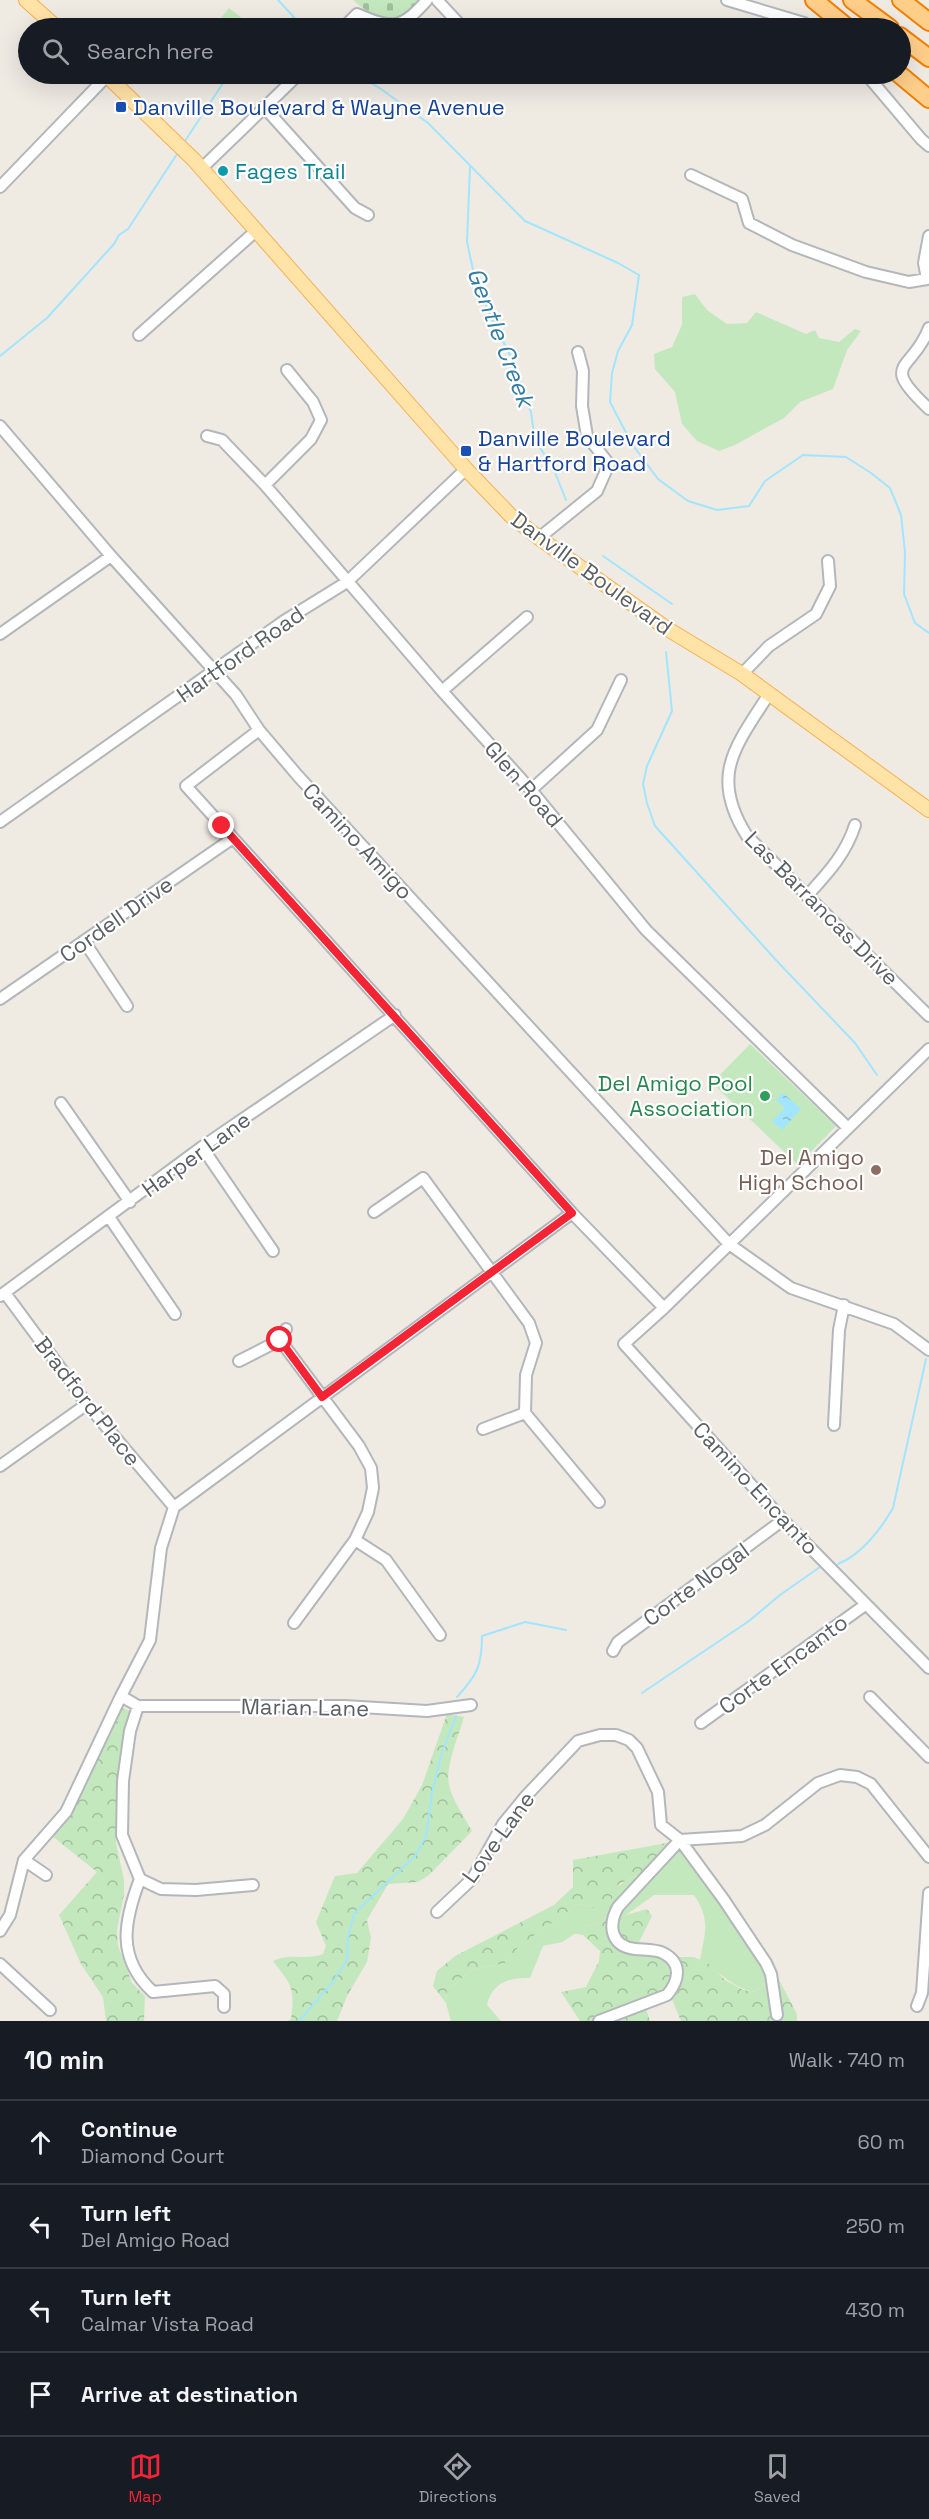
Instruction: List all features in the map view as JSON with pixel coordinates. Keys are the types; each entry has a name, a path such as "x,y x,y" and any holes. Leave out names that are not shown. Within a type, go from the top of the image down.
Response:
{"highway":[{"path":"814,0 836,18"},
{"path":"852,0 876,18"},
{"path":"901,0 929,22"},
{"path":"911,44 929,58"},
{"path":"911,84 929,99"}],"main road":[{"path":"26,0 46,18"},
{"name":"Danville Boulevard","path":"115,84 201,168 466,469 511,516 538,538 666,628 742,674 929,810"}],"street":[{"path":"409,18 427,0"},
{"path":"437,0 454,18"},
{"path":"727,0 787,18"},
{"path":"353,18 357,14 366,18"},
{"path":"0,187 97,84"},
{"path":"201,168 288,84"},
{"path":"875,84 929,146"},
{"path":"264,107 355,208 368,214"},
{"path":"691,175 742,199 749,223 792,245 866,272 909,282 928,282 924,263 929,236"},
{"path":"139,335 257,230"},
{"path":"929,328 903,366 902,378 908,389 929,410"},
{"path":"538,538 597,491 609,464 587,436 582,406 583,371 578,352"},
{"path":"265,485 311,439 321,420 313,402 286,370"},
{"name":"Camino Amigo","path":"0,426 111,556 236,695 259,730 298,776 729,1244 791,1288 894,1324 929,1350"},
{"name":"Glen Road","path":"207,436 222,440 265,485 442,691 531,790 646,930 848,1128"},
{"name":"Hartford Road","path":"0,822 284,621 347,582 466,469"},
{"path":"0,634 111,556"},
{"path":"742,674 769,646 816,614 830,586 828,561"},
{"path":"442,691 526,617"},
{"path":"531,790 597,730 621,680"},
{"name":"Las Barrancas Drive","path":"769,694 741,737 732,757 728,771 729,797 734,815 747,836 929,1016"},
{"path":"259,730 186,786 572,1213 664,1308 929,1049"},
{"path":"807,896 839,859 849,843 855,825"},
{"name":"Cordell Drive","path":"0,999 232,838"},
{"path":"84,941 127,1006"},
{"name":"Harper Lane","path":"2,1295 202,1147 395,1015"},
{"path":"61,1103 130,1202"},
{"path":"202,1147 273,1251"},
{"path":"374,1212 423,1178 529,1323 536,1343 526,1375 525,1413 599,1502"},
{"path":"0,1931 10,1915 24,1860 66,1812 150,1640 161,1548 174,1507 572,1213"},
{"path":"109,1217 175,1314"},
{"name":"Bradford Place","path":"2,1295 87,1404 174,1507"},
{"path":"834,1425 839,1330 844,1305"},
{"name":"Camino Encanto","path":"664,1308 624,1344 783,1520 929,1668"},
{"path":"239,1360 280,1340 286,1329"},
{"path":"280,1340 360,1446 370,1468 373,1488 368,1512 355,1540 294,1623"},
{"path":"0,1466 87,1404"},
{"path":"483,1429 525,1413"},
{"name":"Corte Nogal","path":"613,1651 618,1642 783,1520"},
{"path":"355,1540 386,1560 440,1635"},
{"name":"Corte Encanto","path":"701,1723 866,1605"},
{"path":"121,1696 138,1706 130,1731 123,1781 122,1835 140,1879 161,1889 196,1890 253,1885"},
{"path":"870,1697 929,1757"},
{"name":"Marian Lane","path":"138,1706 344,1706 426,1712 471,1705"},
{"name":"Love Lane","path":"437,1912 473,1878 503,1824 578,1741 590,1737 616,1735 629,1740 636,1748 658,1792 661,1825 680,1840 766,1963 771,1974 777,2015"},
{"path":"599,2021 666,1995 673,1987 678,1975 675,1963 662,1953 632,1949 622,1945 612,1931 612,1918 618,1907 667,1857 680,1840 742,1836 765,1825 818,1783 840,1775 857,1777 871,1784 929,1857"},
{"path":"24,1860 46,1875"},
{"path":"140,1879 129,1909 126,1935 128,1956 140,1979 153,1992 215,1986 224,1995 225,2007"},
{"path":"917,2006 922,1993 929,1893"},
{"path":"0,1964 50,2010"}],"green space":[{"path":"353,0 420,0 404,15 387,18 370,13"},
{"path":"229,8 242,18 221,18"},
{"path":"695,294 707,310 727,324 747,323 756,312 806,334 815,330 819,338 839,342 855,329 861,331 847,350 833,389 800,402 784,418 735,445 719,451 697,441 682,424 675,392 655,369 654,354 672,347 682,325 682,297"},
{"name":"Del Amigo Pool Association","path":"750,1044 836,1126 798,1165 712,1083"},
{"path":"119,1707 130,1711 116,1806 116,1843 124,1880 124,1894 117,1930 118,1946 132,1983 145,1996 144,2021 106,2021 103,1997 81,1964 59,1915 97,1872 52,1836 71,1815 94,1768"},
{"path":"447,1714 464,1717 448,1778 453,1797 472,1831 429,1875 418,1882 388,1884 367,1920 371,1938 367,1962 347,1996 337,2021 288,2021 291,2019 292,2008 291,1987 273,1961 286,1957 310,1957 323,1954 326,1946 316,1922 335,1876 357,1873 403,1819 422,1785"},
{"path":"672,1842 643,1873 619,1884 610,1903 594,1908 579,1904 519,1946 505,1963 472,1970 447,1990 446,2003 433,1986 437,1971 455,1956 554,1905 573,1887 573,1860"},
{"path":"686,1843 776,1974 755,1992 732,1983 700,1960 705,1934 705,1919 694,1895 654,1895 626,1915 587,1926 562,1942 543,1946 530,1978 508,1980 497,1987 489,1997 487,2005 501,2021 451,2021 446,2003 447,1990 472,1970 505,1963 518,1946 579,1904 594,1908 630,1879 647,1874 657,1874"},
{"path":"647,1909 652,1916 639,1942 654,1946 674,1957 694,1957 711,1965 725,1980 743,1990 755,1992 776,1974 797,2014 797,2021 681,2021 671,1997 646,2009 650,2021 612,2021 605,2012 591,2021 580,2021 561,1992 586,1987 599,1961 600,1951 583,1935 573,1933 587,1926"}],"water":[{"path":"783,1093 801,1109 782,1130 772,1121 785,1108 776,1100"}],"waterway":[{"path":"278,0 295,18"},
{"path":"185,141 222,84"},
{"path":"373,84 428,123 525,221 618,263 639,275 632,325 618,351 612,373 610,402 632,444 658,479 688,501 717,510 749,506 765,481 803,455 846,457 890,488 901,515 905,552 904,594 915,623 929,633"},
{"path":"0,356 47,318 114,244 119,235 128,229 177,154"},
{"name":"Gentle Creek","path":"470,167 467,242 475,279 513,361 531,412 535,441 552,465 566,500"},
{"path":"603,556 672,604"},
{"path":"666,652 672,711 647,766 643,784 655,826 775,959 855,1043 877,1075"},
{"path":"838,1564 855,1554 870,1540 893,1508 926,1359"},
{"path":"642,1693 749,1621 780,1595 820,1567"},
{"path":"457,1697 477,1670 482,1636 525,1622 566,1630"},
{"path":"299,2021 332,1983 347,1960 348,1937 354,1914 415,1856 426,1836 432,1793 441,1756 456,1716"}],"place":[{"name":"Danville Boulevard & Wayne Avenue","path":"121,107"},
{"name":"Fages Trail","path":"223,171"},
{"name":"Danville Boulevard & Hartford Road","path":"466,451"},
{"name":"Del Amigo Pool Association","path":"765,1096"},
{"name":"Del Amigo High School","path":"876,1170"}],"route":[{"path":"222,826 572,1213 322,1397 280,1340"}]}
